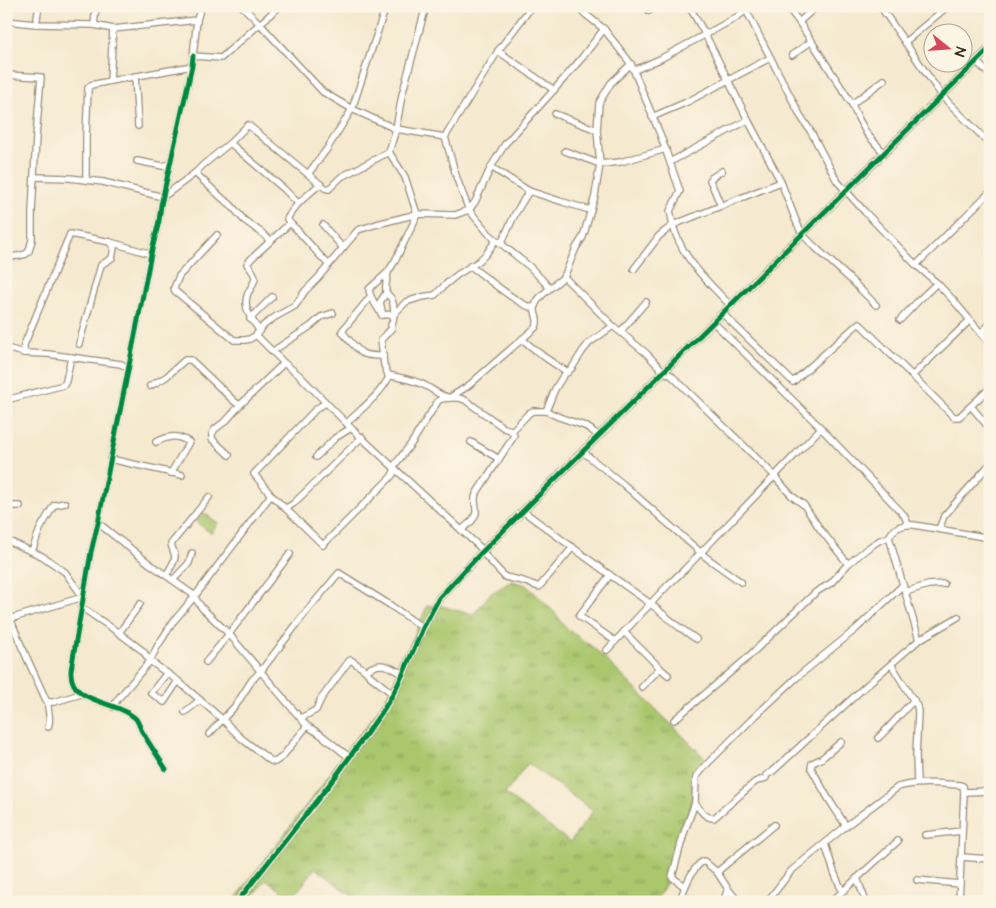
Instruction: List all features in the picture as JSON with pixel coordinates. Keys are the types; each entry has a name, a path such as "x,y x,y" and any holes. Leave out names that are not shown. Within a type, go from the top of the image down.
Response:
{"street":[{"path":"36,24 39,6"},
{"path":"94,25 96,6"},
{"path":"166,769 138,722 132,716 82,694 70,678 91,552 161,204 192,66 197,20 201,6"},
{"path":"242,6 323,92 352,109 396,129 445,137"},
{"path":"193,56 221,58 280,6"},
{"path":"308,174 327,149 352,109 386,6"},
{"path":"163,197 195,173 248,125 325,188 329,189 341,177 389,152 426,6"},
{"path":"532,6 498,51 445,137 457,179 469,210 489,234 530,267 550,288"},
{"path":"575,6 604,29 635,70 666,149 680,191 670,211 677,237 693,264 730,305"},
{"path":"649,10 656,6"},
{"path":"688,6 705,34 781,182 802,234 876,306"},
{"path":"635,70 660,59 705,34 745,8 753,6"},
{"path":"787,6 852,104 867,134 884,154"},
{"path":"799,22 817,6"},
{"path":"880,6 942,96 990,144"},
{"path":"905,42 948,6"},
{"path":"745,8 800,115 837,181 916,265 937,283 990,344"},
{"path":"6,22 94,25 113,29 197,20"},
{"path":"110,81 113,29"},
{"path":"217,235 180,276 174,288 175,291 234,340 250,339 275,317 295,306 305,291 354,234 363,228 417,214 456,215 469,210 505,144 581,59 604,29"},
{"path":"792,55 812,41"},
{"path":"237,902 382,712 403,674 423,628 439,598 483,551 598,436 990,48"},
{"path":"498,51 554,90"},
{"path":"652,117 687,102 770,58"},
{"path":"977,62 990,75"},
{"path":"388,375 425,385 442,396 449,398 468,386 537,324 535,308 537,301 564,277 576,248 583,237 595,196 600,164 597,130 599,103 611,83 631,64"},
{"path":"86,180 88,88 91,84 192,66"},
{"path":"6,75 41,77 36,137 32,240 29,251 26,254 6,256"},
{"path":"135,76 138,126"},
{"path":"852,104 884,80"},
{"path":"555,114 597,130"},
{"path":"670,162 748,120"},
{"path":"230,143 284,188 298,203"},
{"path":"565,151 600,164 620,162 666,149"},
{"path":"382,315 370,297 369,289 388,272 401,250 417,214 405,177 389,152"},
{"path":"138,161 163,166 170,164"},
{"path":"491,167 529,191 590,210"},
{"path":"721,206 710,180 722,171"},
{"path":"195,173 230,204 244,220 270,241"},
{"path":"34,177 103,182 163,197"},
{"path":"634,269 659,236 673,225 781,182"},
{"path":"320,184 298,203 287,219 289,224 296,228 328,264"},
{"path":"382,315 394,314 406,302 435,295 445,284 486,254 499,242 529,191"},
{"path":"916,265 990,192"},
{"path":"289,224 247,264 255,278 246,299 250,319 257,332 284,363 299,375 349,426 483,551 505,577 539,587 573,547"},
{"path":"323,225 343,248"},
{"path":"24,353 24,345 70,234 110,242 151,254"},
{"path":"80,344 101,265 112,258 114,248 110,242"},
{"path":"470,266 518,301 528,307 535,308"},
{"path":"382,315 380,302 386,293 388,272"},
{"path":"564,277 613,326 646,353 664,372 671,375 792,496 804,505 820,529 848,564"},
{"path":"900,320 937,283"},
{"path":"316,457 349,426 389,377 384,365 381,340 392,328 394,314 392,299 386,293"},
{"path":"250,319 272,297"},
{"path":"370,297 342,331 361,352 369,355 383,356"},
{"path":"621,332 646,302"},
{"path":"273,350 311,326 320,318 333,313"},
{"path":"722,313 792,382 859,324 954,417 959,417 990,388"},
{"path":"912,376 970,320"},
{"path":"713,322 821,428 904,515 908,524"},
{"path":"981,333 990,324"},
{"path":"546,411 555,389 563,376 572,368 589,344 613,326"},
{"path":"522,339 556,366 568,372"},
{"path":"6,348 24,353 48,354 121,364 128,368"},
{"path":"6,400 64,385 71,357"},
{"path":"150,386 166,377 183,361 191,360 240,405"},
{"path":"229,455 212,437 215,429 227,420 284,363"},
{"path":"326,403 317,408 254,474 271,495 325,544 391,476 394,472 394,466 411,444 435,405 441,400 449,398 465,400 504,428 511,430 514,439 474,498 476,514 471,522 461,530"},
{"path":"970,406 990,429"},
{"path":"511,430 529,413 533,411 546,411 585,426 598,436"},
{"path":"607,650 821,428"},
{"path":"156,442 169,436 189,442 171,473"},
{"path":"285,508 293,504 362,437"},
{"path":"471,442 499,459"},
{"path":"583,452 701,552 741,582"},
{"path":"110,460 182,475"},
{"path":"939,529 944,516 990,464"},
{"path":"113,707 150,661 173,622 195,596 271,495"},
{"path":"166,575 172,567 175,556 171,544 209,497"},
{"path":"32,551 40,529 54,506 65,503"},
{"path":"6,506 20,506"},
{"path":"523,511 696,639"},
{"path":"98,523 195,596 202,608 229,634 308,726 349,757"},
{"path":"919,640 889,537 891,532 903,524 908,524 990,538"},
{"path":"674,720 745,660 816,592 831,583 848,564 880,540 889,537"},
{"path":"6,540 42,556 65,572 83,597"},
{"path":"173,580 188,563 192,553"},
{"path":"206,662 290,554"},
{"path":"208,734 236,705 252,680 261,672 338,573 423,628"},
{"path":"610,575 579,616 615,641"},
{"path":"905,592 928,584 944,584"},
{"path":"685,887 672,877 694,803 696,777 751,720 796,678 856,629 903,585"},
{"path":"8,619 83,597"},
{"path":"119,633 140,604"},
{"path":"81,607 143,651 150,661 178,681 241,738 271,762 275,762 282,757 308,726"},
{"path":"6,608 8,619 48,702 50,719 48,727"},
{"path":"694,803 705,815 709,818 714,818 754,782 766,778 766,775 772,772 919,640 958,617"},
{"path":"624,632 668,675"},
{"path":"301,718 316,710 321,699 351,660 393,694"},
{"path":"366,671 372,666 379,664 403,674"},
{"path":"892,664 917,706 917,783"},
{"path":"642,687 660,668"},
{"path":"167,673 151,693 164,702 178,681"},
{"path":"48,702 82,694"},
{"path":"185,712 200,700"},
{"path":"878,738 914,700"},
{"path":"841,742 821,759 812,763 812,768 846,826"},
{"path":"766,902 791,871 846,826 898,787 917,783 960,784 963,786 959,902"},
{"path":"964,792 990,791"},
{"path":"717,872 774,825"},
{"path":"925,835 962,831"},
{"path":"831,902 898,841"},
{"path":"825,844 842,892"},
{"path":"961,857 990,859"},
{"path":"679,902 685,887 699,863 702,862 706,862 717,872 739,902"},
{"path":"858,878 866,902"},
{"path":"917,880 960,884"},
{"path":"723,902 728,889"}],"green space":[{"path":"204,513 218,523 211,533 196,522"},
{"path":"512,581 526,585 555,613 565,627 595,649 707,760 691,779 693,796 668,880 655,902 360,902 315,868 292,899 266,879 251,899 253,902 233,902 378,711 392,688 427,606 441,606 473,615 490,594","holes":["528,763 593,811 570,842 505,794"]}],"cycle path":[{"path":"237,902 336,776 382,712 393,694 439,598 551,483 990,48"},
{"path":"166,769 136,719 117,708 85,696 72,681 71,670 91,552 193,56"}]}
